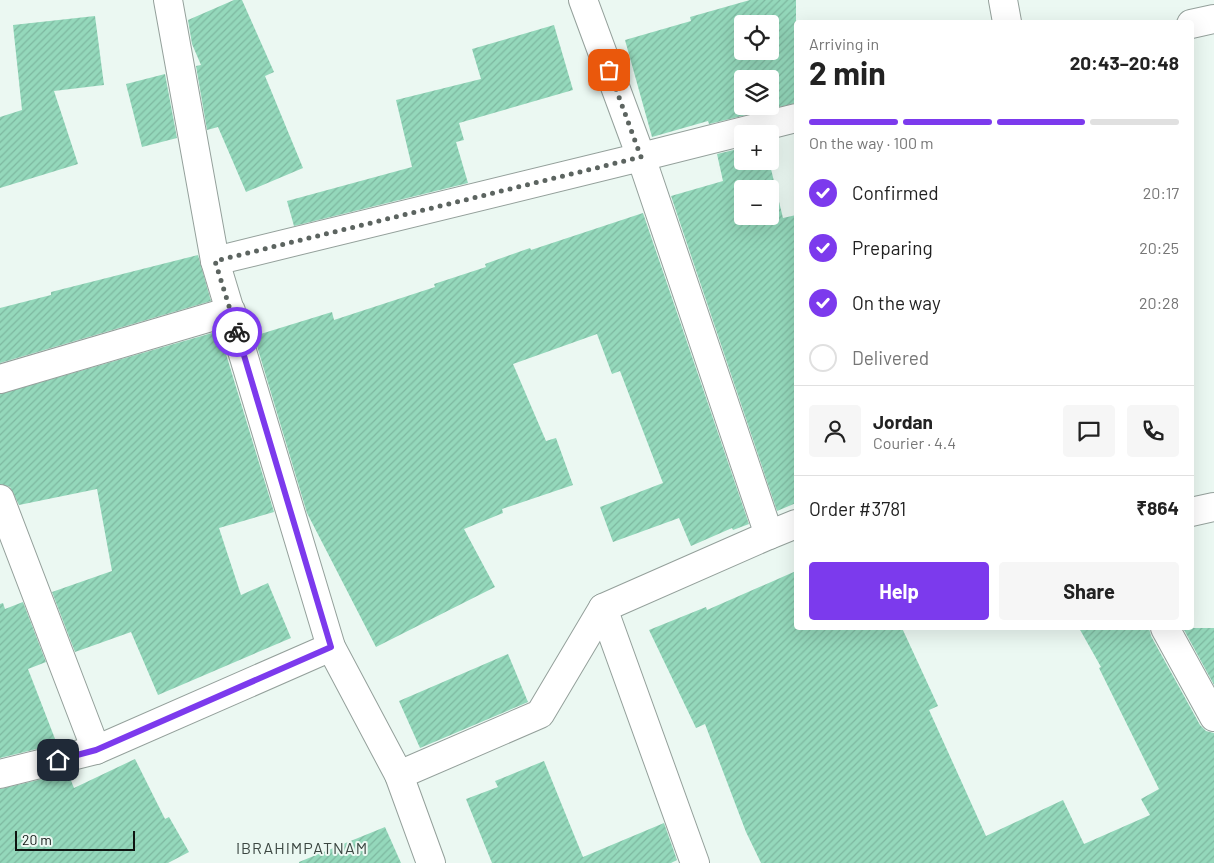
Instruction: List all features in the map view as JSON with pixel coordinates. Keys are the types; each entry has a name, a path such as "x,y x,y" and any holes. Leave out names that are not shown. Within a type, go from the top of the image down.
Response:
{"street":[{"path":"168,0 215,261 331,647 399,775 432,863"},
{"path":"583,0 641,157 769,535"},
{"path":"1003,0 1007,20"},
{"path":"1194,23 1214,19"},
{"path":"215,261 794,119"},
{"path":"0,379 230,311"},
{"path":"0,499 96,750"},
{"path":"1194,511 1214,507"},
{"path":"399,775 540,714 603,608 794,525"},
{"path":"603,608 695,863"},
{"path":"1166,630 1214,717"},
{"path":"0,774 96,750 331,647"}],"building":[{"path":"234,0 242,0 274,72 265,76 303,168 246,192 218,127 207,130 196,66 201,65 192,44 188,20"},
{"path":"750,0 796,0 796,20 794,20 794,103 779,107 779,70 734,70 734,115 746,115 709,124 708,121 652,137 625,40 691,21 690,17"},
{"path":"95,16 104,85 54,91 78,164 0,188 0,117 22,110 13,25"},
{"path":"554,25 573,90 459,123 464,140 456,142 468,183 294,226 287,201 412,167 396,100 481,79 472,49"},
{"path":"165,74 177,138 142,147 126,84"},
{"path":"734,150 734,170 771,170 774,180 734,180 734,225 779,225 779,202 783,218 794,215 794,504 777,511 671,196 723,181 717,154"},
{"path":"643,213 749,524 733,530 732,528 691,546 679,518 613,542 600,507 663,483 620,371 612,374 597,334 513,364 546,441 556,438 573,485 502,509 503,513 464,529 495,587 376,647 307,513 254,336 332,312 334,320 435,287 434,284 486,267 485,264 530,248 531,250"},
{"path":"198,255 211,301 0,363 0,308 51,295 51,292"},
{"path":"219,331 274,512 219,528 241,595 268,583 291,638 158,695 131,632 75,652 52,592 112,571 97,489 19,505 10,487 0,484 0,394"},
{"path":"794,572 794,630 903,630 938,706 929,710 986,836 1063,800 1084,844 1150,815 1141,799 1159,789 1099,668 1101,667 1080,630 1150,630 1200,725 1206,731 1214,733 1214,863 761,863 746,832 705,724 696,728 649,630 706,607 707,610"},
{"path":"23,602 46,662 28,669 57,744 0,758 0,604 3,603 5,609"},
{"path":"1214,628 1214,685 1184,630"},
{"path":"508,654 528,702 420,748 399,701"},
{"path":"135,759 165,819 169,817 189,852 168,863 0,863 0,789 68,773 74,788"},
{"path":"544,761 583,857 664,823 677,860 671,863 492,863 466,799 498,787 495,781"},
{"path":"385,827 401,863 299,863 299,862"}],"way so far":[{"path":"237,332 215,261 641,157 609,70"}],"district":[{"name":"IBRAHIMPATNAM","path":"302,847"}],"route":[{"path":"58,760 96,750 331,647 237,332"}]}
